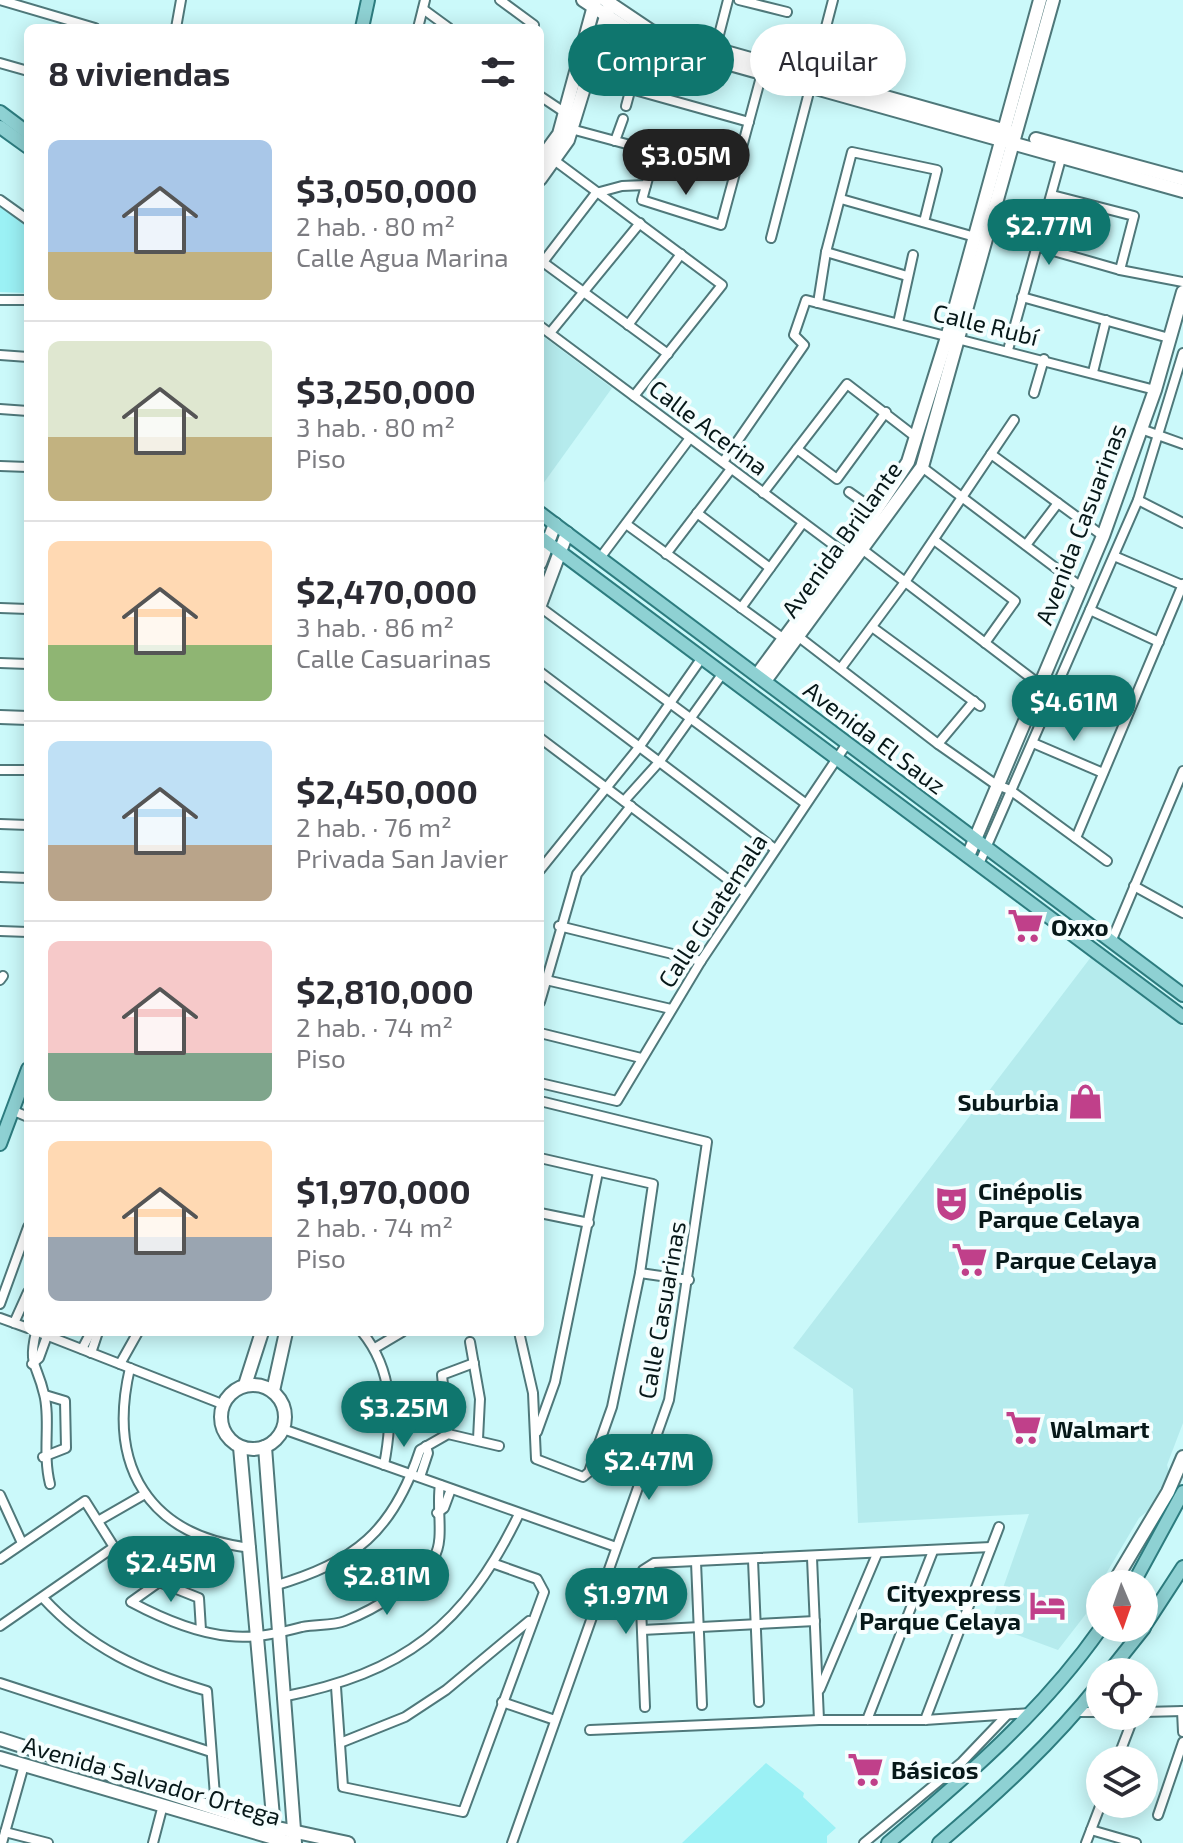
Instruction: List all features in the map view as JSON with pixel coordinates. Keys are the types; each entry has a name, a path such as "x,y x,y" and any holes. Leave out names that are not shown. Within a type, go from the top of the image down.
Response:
{"main road":[{"path":"363,24 368,0"},
{"name":"Avenida Brillante","path":"1009,136 1040,0"},
{"name":"Avenida Brillante","path":"761,678 854,552 922,467 953,335 981,235 1053,0"},
{"path":"586,24 590,2 610,5 640,24"},
{"path":"610,5 628,24"},
{"path":"602,24 610,5"},
{"path":"544,155 559,134 564,112 573,96"},
{"path":"544,174 571,129 575,96"},
{"path":"862,96 1183,179"},
{"path":"0,112 24,130"},
{"path":"0,127 24,144"},
{"path":"1009,136 1183,191"},
{"name":"Avenida Casuarinas","path":"973,860 973,838 1103,536 1155,390 1183,292"},
{"name":"Avenida Brillante","path":"854,552 908,462 953,335"},
{"name":"Avenida El Sauz","path":"544,516 1183,995"},
{"path":"544,540 555,524"},
{"path":"544,595 567,533"},
{"name":"Avenida El Sauz","path":"544,540 1183,1017"},
{"path":"0,717 24,718"},
{"path":"1108,962 1115,945"},
{"path":"0,1159 20,1114 24,1092"},
{"path":"0,1144 20,1114"},
{"path":"245,1385 261,1336"},
{"path":"273,1391 285,1336"},
{"path":"245,1385 260,1385 273,1391 285,1414 283,1429 275,1441 265,1447 240,1447 225,1435 220,1416 222,1404 230,1393 245,1385"},
{"path":"240,1447 252,1548 255,1635 274,1836 348,1843"},
{"path":"265,1447 293,1839"},
{"path":"1121,1570 1168,1492 1183,1457"},
{"path":"1141,1570 1182,1498 1168,1492"},
{"path":"1158,1606 1183,1567"},
{"path":"888,1843 984,1761 1032,1713 1088,1642"},
{"path":"1120,1658 1133,1642"},
{"path":"939,1843 1000,1792 1086,1701"},
{"name":"Avenida Salvador Ortega","path":"0,1739 216,1809 274,1836"},
{"name":"Avenida Salvador Ortega","path":"0,1758 274,1836"}],"street":[{"path":"0,0 81,24"},
{"path":"177,24 181,0"},
{"path":"500,0 529,24"},
{"path":"722,24 728,0"},
{"path":"739,0 778,5 787,12"},
{"path":"826,24 833,0"},
{"path":"419,24 424,4 445,24"},
{"path":"534,24 536,13"},
{"path":"0,63 24,70"},
{"path":"626,106 629,96"},
{"path":"656,96 749,122"},
{"path":"655,153 642,200 721,225 756,96"},
{"path":"771,238 806,96"},
{"path":"544,99 564,112"},
{"path":"615,141 623,119"},
{"path":"571,129 734,173"},
{"path":"818,303 826,252 852,152 937,170 924,222"},
{"path":"1008,350 1062,155"},
{"path":"554,160 722,285 634,396"},
{"path":"544,258 596,193 622,186 646,185"},
{"path":"1052,195 1134,216 1120,270"},
{"path":"841,199 1120,270 1183,282"},
{"path":"0,200 24,217"},
{"path":"550,333 640,223"},
{"path":"826,252 907,276"},
{"path":"628,325 681,254"},
{"path":"898,323 913,255"},
{"path":"544,263 668,354"},
{"path":"1022,297 1169,338"},
{"path":"0,300 24,300"},
{"name":"Calle Rubí","path":"723,462 804,345 794,335 806,300 953,335 1155,390"},
{"path":"1093,372 1106,320"},
{"name":"Calle Acerina","path":"544,329 802,524 905,582 1039,684"},
{"name":"Avenida Casuarinas","path":"973,860 985,846 1033,743 1138,500 1161,435 1183,353"},
{"path":"0,355 24,357"},
{"path":"1034,393 1044,359"},
{"path":"763,493 847,384 917,438"},
{"path":"0,409 24,411"},
{"path":"797,449 837,479 886,412"},
{"path":"841,668 905,582 1014,420"},
{"path":"1141,429 1183,444"},
{"path":"600,558 690,438"},
{"path":"991,454 1103,536"},
{"path":"0,466 24,467"},
{"path":"922,467 1081,587"},
{"path":"666,554 731,469"},
{"path":"849,492 876,511"},
{"path":"1138,500 1183,523"},
{"path":"1026,545 1058,503"},
{"path":"697,513 770,568"},
{"path":"626,524 741,608 791,635 841,668 938,744 995,784 1010,790 1107,861"},
{"path":"741,608 802,524"},
{"path":"934,540 1015,601 985,643"},
{"path":"1076,838 1183,584 1114,556"},
{"path":"1090,566 1106,573"},
{"path":"0,608 24,609"},
{"path":"544,609 805,803"},
{"path":"1090,610 1159,642"},
{"path":"872,627 977,704 938,744"},
{"path":"544,863 640,746 701,659"},
{"path":"0,663 24,664"},
{"path":"544,987 559,926 577,874 723,673"},
{"path":"544,675 775,849"},
{"path":"1057,687 1127,716"},
{"path":"544,741 746,893"},
{"path":"1033,743 1103,773"},
{"name":"Calle Guatemala","path":"544,1084 617,1101 701,961 846,745"},
{"path":"0,770 24,770"},
{"path":"1115,945 1134,886 1179,790 1183,771"},
{"path":"0,824 24,825"},
{"path":"0,877 24,878"},
{"path":"1134,886 1183,913"},
{"path":"559,926 701,961"},
{"path":"0,931 24,932"},
{"path":"546,980 671,1009"},
{"path":"544,1034 641,1058"},
{"name":"Calle Casuarinas","path":"512,1843 669,1400 707,1142 544,1102"},
{"path":"520,1336 533,1393 536,1459 583,1477 589,1472 612,1407 640,1273 653,1184 544,1159"},
{"path":"536,1434 555,1382 598,1172"},
{"path":"544,1214 589,1223"},
{"path":"0,1304 24,1238"},
{"path":"17,1257 24,1259"},
{"path":"640,1273 689,1280"},
{"path":"14,1323 24,1301"},
{"path":"0,1318 24,1327"},
{"path":"40,1336 39,1358 32,1364 45,1395 43,1457 50,1484"},
{"path":"48,1336 222,1404"},
{"path":"86,1351 90,1336"},
{"path":"86,1351 95,1336"},
{"path":"120,1364 136,1336"},
{"path":"365,1336 375,1348 389,1389 391,1430 384,1465"},
{"path":"375,1348 395,1336"},
{"path":"470,1342 480,1399 478,1439"},
{"path":"448,1434 442,1375 474,1363"},
{"path":"130,1368 123,1398 122,1432 129,1464 145,1494 179,1528 222,1545 252,1548"},
{"path":"43,1457 66,1448 65,1401 45,1395"},
{"path":"283,1429 616,1547"},
{"path":"274,1586 318,1573 360,1549 391,1514 416,1476 420,1450 426,1446 448,1434 499,1446"},
{"path":"201,1630 199,1598 159,1582 131,1602 160,1617 201,1630 230,1636 278,1634 306,1626 343,1622 394,1596 435,1556 441,1531 437,1513 440,1485"},
{"path":"437,1513 444,1508 451,1489"},
{"path":"98,1521 145,1494"},
{"path":"0,1495 22,1543"},
{"path":"0,1559 85,1501 114,1547 0,1626"},
{"path":"282,1697 336,1687 382,1669 444,1626 495,1564 519,1514"},
{"path":"925,1720 999,1527"},
{"path":"645,1707 640,1582 643,1570 654,1563 812,1558 991,1547"},
{"path":"867,1720 933,1551"},
{"path":"818,1694 877,1554"},
{"path":"812,1558 819,1720"},
{"path":"753,1560 759,1702"},
{"path":"696,1562 702,1705"},
{"path":"336,1687 343,1787 463,1812 531,1619 544,1592 543,1584 495,1564"},
{"path":"43,1598 68,1624 103,1650 156,1676 207,1691 216,1809"},
{"path":"340,1743 405,1717 446,1690 531,1619"},
{"path":"642,1630 815,1621"},
{"path":"0,1683 211,1752"},
{"path":"502,1702 555,1720"},
{"path":"1158,1712 1183,1711 1183,1732"},
{"path":"1077,1712 1086,1712"},
{"path":"590,1730 819,1720 925,1720 1032,1713"},
{"path":"864,1843 962,1762 1006,1716"},
{"path":"1158,1815 1183,1742"},
{"path":"2,1843 24,1765"},
{"path":"153,1843 163,1805"},
{"path":"1086,1843 1096,1818"},
{"path":"1091,1830 1136,1843"},
{"path":"5,1832 48,1843"}],"shaded area":[{"path":"0,207 24,224 24,293 0,292"},
{"path":"544,337 612,388 544,482"},
{"name":"Parque Celaya","path":"1091,957 1183,1027 1183,1423 1167,1465 1169,1472 1150,1509 1139,1518 1108,1570 1086,1570 1086,1614 1058,1650 990,1625 1029,1514 858,1523 853,1389 793,1348"},
{"path":"766,1763 804,1793 803,1797 836,1828 827,1836 827,1843 682,1843"}],"place":[{"name":"Oxxo","path":"1025,926"},
{"name":"Suburbia","path":"1085,1101"},
{"name":"Cinépolis Parque Celaya","path":"952,1204"},
{"name":"Parque Celaya","path":"969,1259"},
{"name":"Walmart","path":"1024,1428"},
{"name":"Cityexpress Parque Celaya","path":"1047,1606"},
{"name":"Básicos","path":"865,1769"}]}
